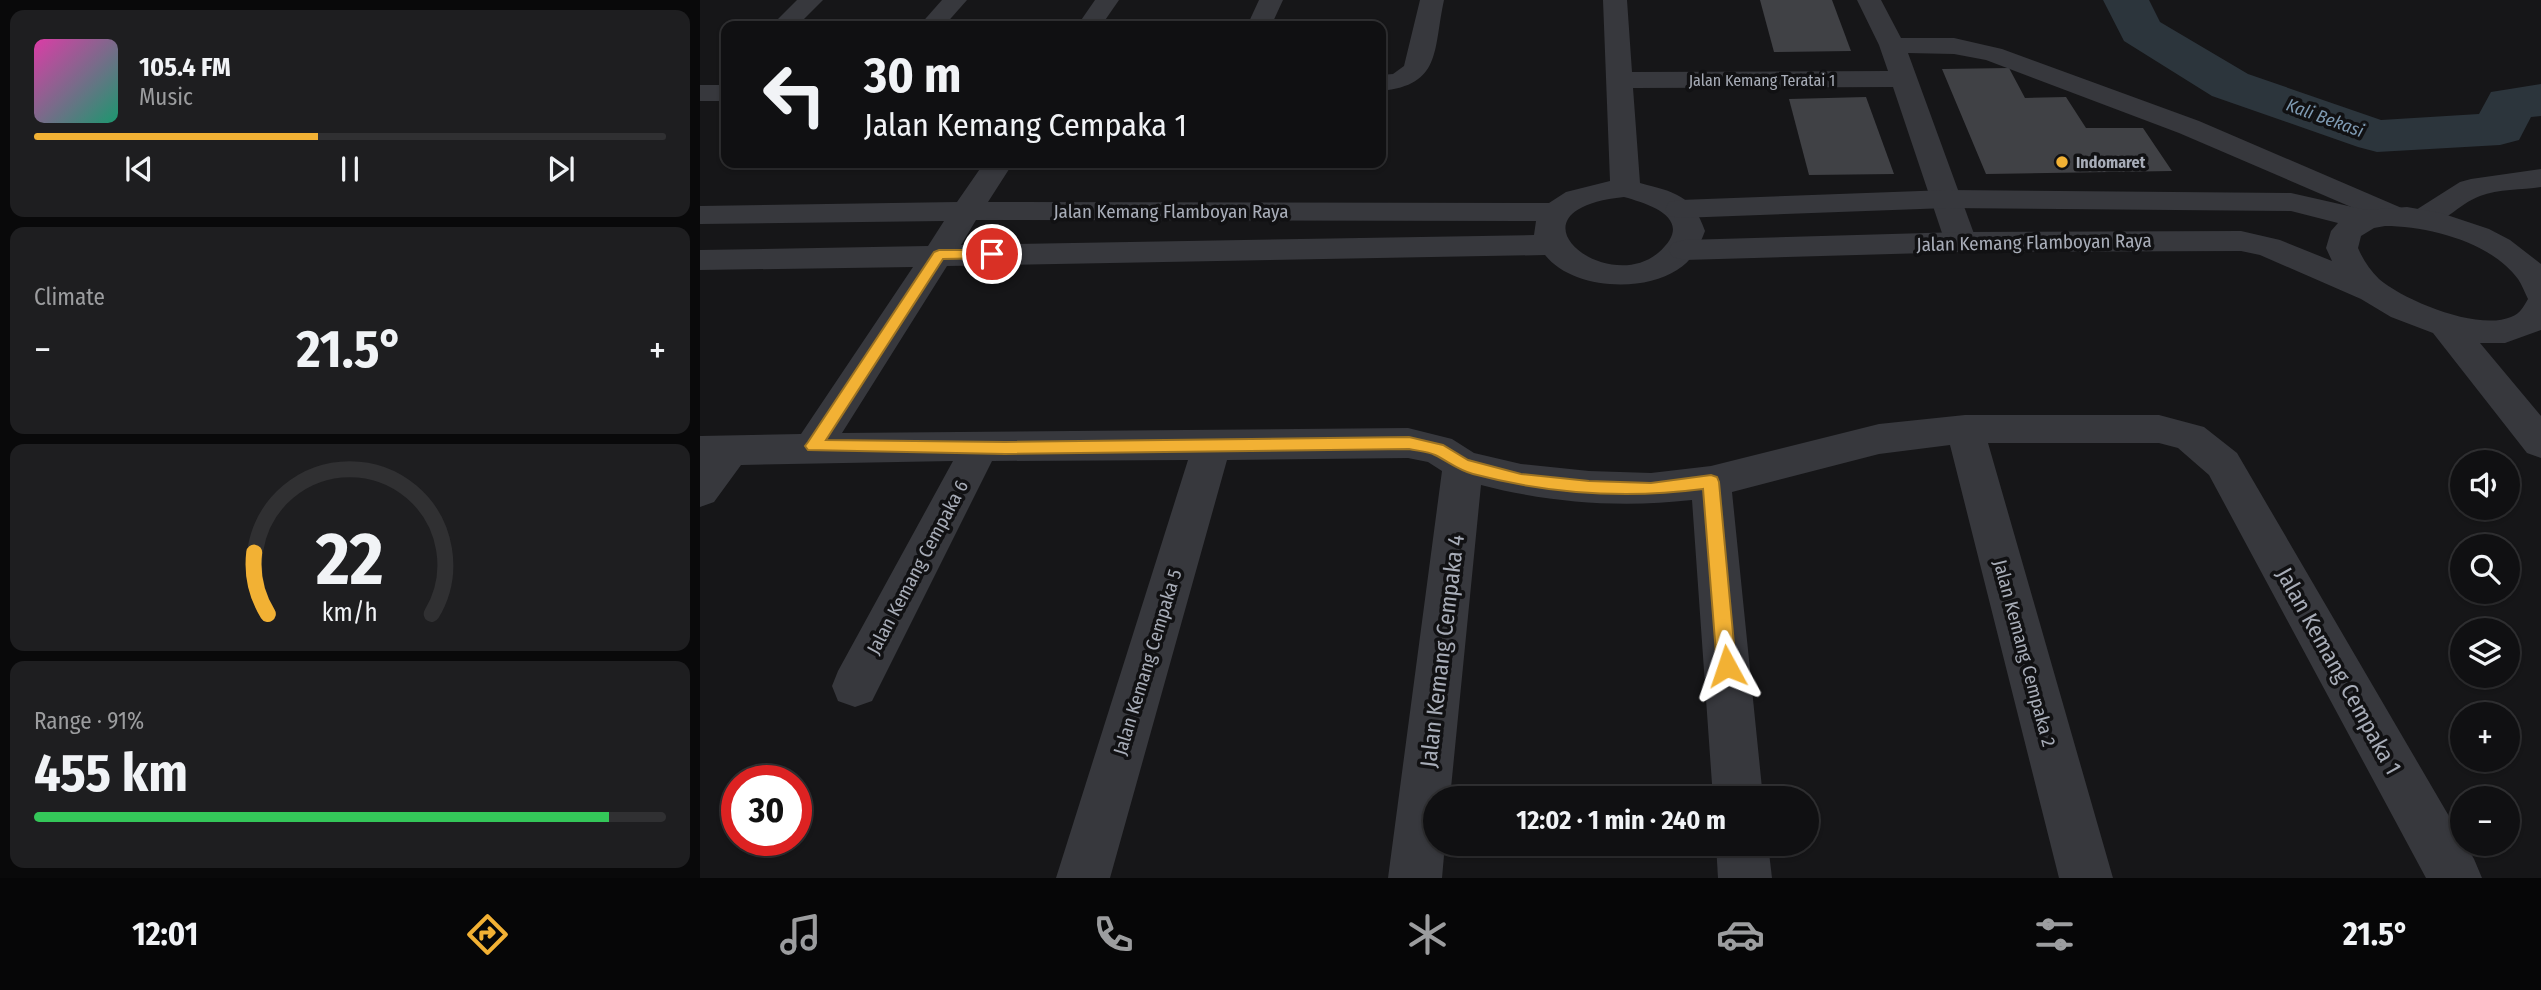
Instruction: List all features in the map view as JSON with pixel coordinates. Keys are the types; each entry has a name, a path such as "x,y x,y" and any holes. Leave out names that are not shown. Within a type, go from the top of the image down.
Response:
{"street":[{"path":"788,21 811,0"},
{"path":"936,21 955,0"},
{"path":"1092,21 1107,0"},
{"path":"1262,21 1272,0"},
{"path":"1386,82 1400,81 1416,70 1432,0"},
{"path":"1615,0 1625,188"},
{"path":"1870,0 1905,79 1961,242"},
{"path":"1892,45 1954,47 1993,54 2189,127 2393,218"},
{"name":"Jalan Kemang Teratai 1","path":"1619,80 1905,79"},
{"path":"813,446 995,168"},
{"path":"1680,209 1947,199 2291,202 2393,218 2453,226 2511,255 2539,296 2519,328 2486,331 2446,325 2407,311 2374,292 2351,269 2342,248 2347,231 2393,218 2471,188 2541,178"},
{"path":"1625,188 1646,191 1665,198 1680,209 1689,222 1690,236 1684,250 1668,264 1644,272 1617,275 1590,271 1568,260 1554,245 1550,234 1552,222 1558,212 1586,194 1625,188"},
{"name":"Jalan Kemang Flamboyan Raya","path":"700,215 968,211 1558,212"},
{"name":"Jalan Kemang Flamboyan Raya","path":"1684,250 1961,242 2241,241 2269,247 2374,292"},
{"name":"Jalan Kemang Flamboyan Raya","path":"700,260 1554,245"},
{"path":"2446,325 2541,443"},
{"path":"700,491 715,450 813,446 1211,447 1409,443 1438,449 1463,465 1521,480 1589,487 1651,489 1711,482 1879,439 1965,429"},
{"name":"Jalan Kemang Cempaka 1","path":"1965,429 2159,429 2190,437 2223,464 2455,878"},
{"name":"Jalan Kemang Cempaka 2","path":"1965,429 2086,878"},
{"name":"Jalan Kemang Cempaka 5","path":"1083,878 1211,447"},
{"name":"Jalan Kemang Cempaka 6","path":"855,686 979,448"},
{"name":"Jalan Kemang Cempaka 4","path":"1415,878 1463,465"},
{"path":"1711,482 1737,786"},
{"path":"1743,856 1745,878"}],"building":[{"path":"1760,0 1832,0 1851,51 1774,52"},
{"path":"2009,68 2025,98 2066,97 2086,128 2143,128 2172,171 1986,174 1942,69"},
{"path":"1866,97 1894,174 1809,175 1789,99"}],"waterway":[{"name":"Kali Bekasi","path":"2126,0 2141,31 2230,85 2377,136 2500,129 2509,103 2541,100"}],"place":[{"name":"Indomaret","path":"2062,162"}],"route":[{"path":"992,254 939,255 813,446 1211,447 1409,443 1438,449 1463,465 1521,480 1589,487 1651,489 1711,482 1727,666"}]}
